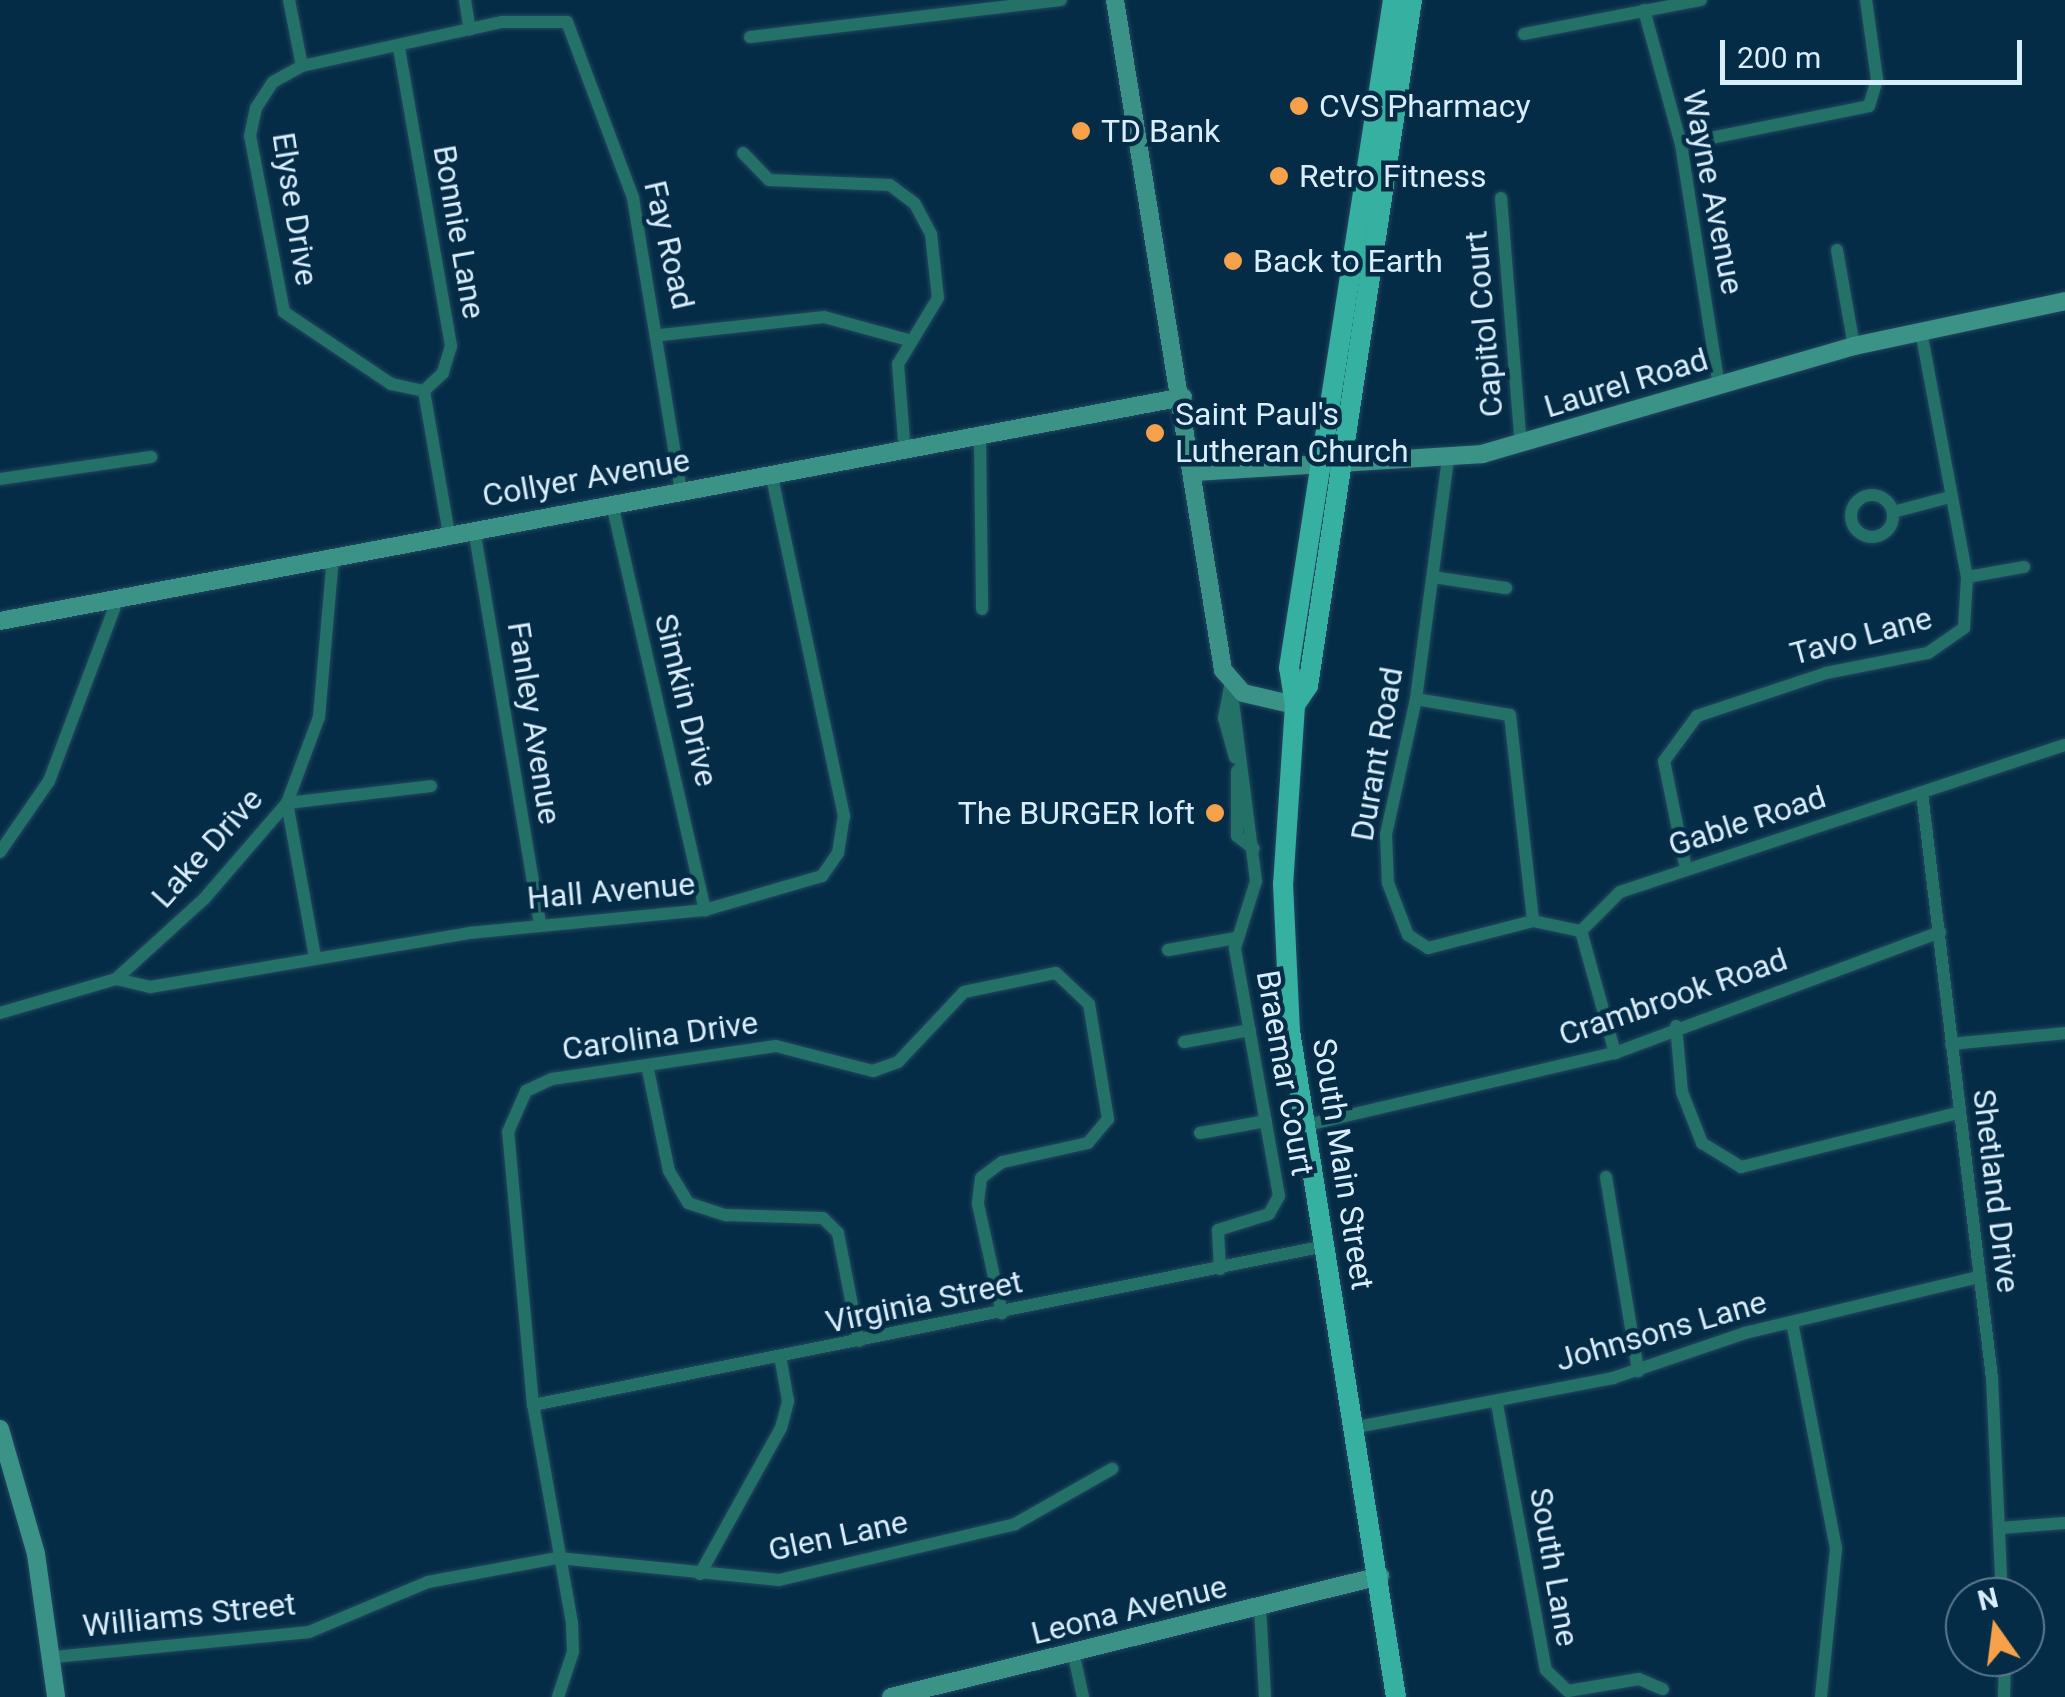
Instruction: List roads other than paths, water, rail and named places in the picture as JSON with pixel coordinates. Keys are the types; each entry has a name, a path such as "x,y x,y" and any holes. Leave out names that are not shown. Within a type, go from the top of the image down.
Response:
{"main road":[{"path":"1295,705 1287,683 1394,0"},
{"path":"1295,705 1308,686 1412,0"},
{"name":"South Main Street","path":"1295,705 1284,921 1304,1126 1357,1427 1396,1697"}],"street":[{"path":"289,0 302,66 470,30 465,0"},
{"path":"750,37 1061,0"},
{"path":"1115,0 1231,685 1295,705"},
{"path":"1524,34 1701,0"},
{"path":"1681,144 1868,106 1877,79 1866,0"},
{"name":"Wayne Avenue","path":"1644,10 1681,144 1719,386"},
{"name":"Fay Road","path":"470,30 544,16 567,22 633,198 661,334 681,490"},
{"name":"Bonnie Lane","path":"399,48 451,346 443,374 424,391"},
{"name":"Elyse Drive","path":"302,66 273,82 250,136 284,312 391,384 424,391"},
{"path":"742,153 768,180 890,185 916,204 938,282 930,322 912,341 894,390 905,452"},
{"name":"Capitol Court","path":"1501,198 1521,445"},
{"path":"1837,250 1854,346"},
{"name":"Laurel Road","path":"1196,472 1448,458 1521,445 1854,346 2065,301"},
{"path":"661,334 824,317 912,341"},
{"name":"Tavo Lane","path":"1686,868 1665,788 1676,736 1739,698 1951,642 1967,617 1967,577 1946,498 1921,332"},
{"path":"424,391 449,534"},
{"name":"Collyer Avenue","path":"0,621 1183,397"},
{"path":"980,438 982,609"},
{"path":"0,479 152,457"},
{"name":"Durant Road","path":"1448,458 1416,699 1386,834 1388,883 1408,936 1449,948 1533,921 1581,931"},
{"name":"Hall Avenue","path":"0,1013 116,979 150,987 316,957 540,925 706,910 822,876 838,854 844,816 772,477"},
{"path":"1893,512 1946,498"},
{"name":"Simkin Drive","path":"612,504 706,910"},
{"name":"Fanley Avenue","path":"474,529 540,925"},
{"name":"Lake Drive","path":"116,979 204,899 287,803 319,717 332,558"},
{"path":"1967,577 2024,567"},
{"path":"1433,577 1506,588"},
{"path":"0,852 49,780 118,598"},
{"name":"Braemar Court","path":"1220,1268 1218,1230 1278,1204 1236,938 1255,894 1254,850 1224,718 1231,685"},
{"path":"1416,699 1510,715 1533,921"},
{"name":"Gable Road","path":"1581,931 1620,892 2065,744"},
{"path":"316,957 287,803 431,786"},
{"name":"Shetland Drive","path":"1922,793 1978,1276 2001,1577"},
{"path":"1581,931 1615,1053"},
{"name":"Crambrook Road","path":"1304,1126 1615,1053 1676,1026 1940,932"},
{"path":"1168,950 1236,938"},
{"name":"Carolina Drive","path":"558,1697 573,1652 533,1406 512,1110 552,1079 776,1046 873,1071 898,1062 964,992 1030,973 1076,985 1089,1004 1106,1124 1088,1143 1002,1162 981,1178 978,1204 1002,1313"},
{"path":"1676,1026 1691,1120 1718,1159 1741,1167 1957,1114"},
{"path":"1184,1042 1250,1030"},
{"path":"1951,1044 2065,1032"},
{"path":"647,1065 669,1171 688,1202 726,1216 823,1218 838,1232 859,1341"},
{"path":"1200,1133 1266,1121"},
{"path":"1606,1177 1638,1371"},
{"name":"Virginia Street","path":"533,1406 781,1362 859,1341 1325,1246"},
{"name":"Johnsons Lane","path":"1357,1427 1497,1404 1638,1371 1792,1322 1978,1276"},
{"path":"1792,1322 1836,1549 1822,1697"},
{"path":"700,1574 781,1428 788,1401 781,1362"},
{"name":"South Lane","path":"1497,1404 1546,1670 1568,1691 1639,1679 1664,1689"},
{"path":"0,1429 54,1656 56,1697"},
{"name":"Glen Lane","path":"558,1558 780,1580 1015,1524 1112,1469"},
{"path":"2000,1528 2065,1523"},
{"name":"Williams Street","path":"54,1656 309,1632 428,1582 558,1558"},
{"name":"Leona Avenue","path":"891,1697 1074,1656 1380,1576"},
{"path":"1260,1607 1265,1697"},
{"path":"1074,1656 1082,1697"}],"place":[{"name":"CVS Pharmacy","path":"1299,106"},
{"name":"TD Bank","path":"1081,131"},
{"name":"Retro Fitness","path":"1279,176"},
{"name":"Back to Earth","path":"1233,261"},
{"name":"Saint Paul's Lutheran Church","path":"1155,433"},
{"name":"The BURGER loft","path":"1215,813"}]}
